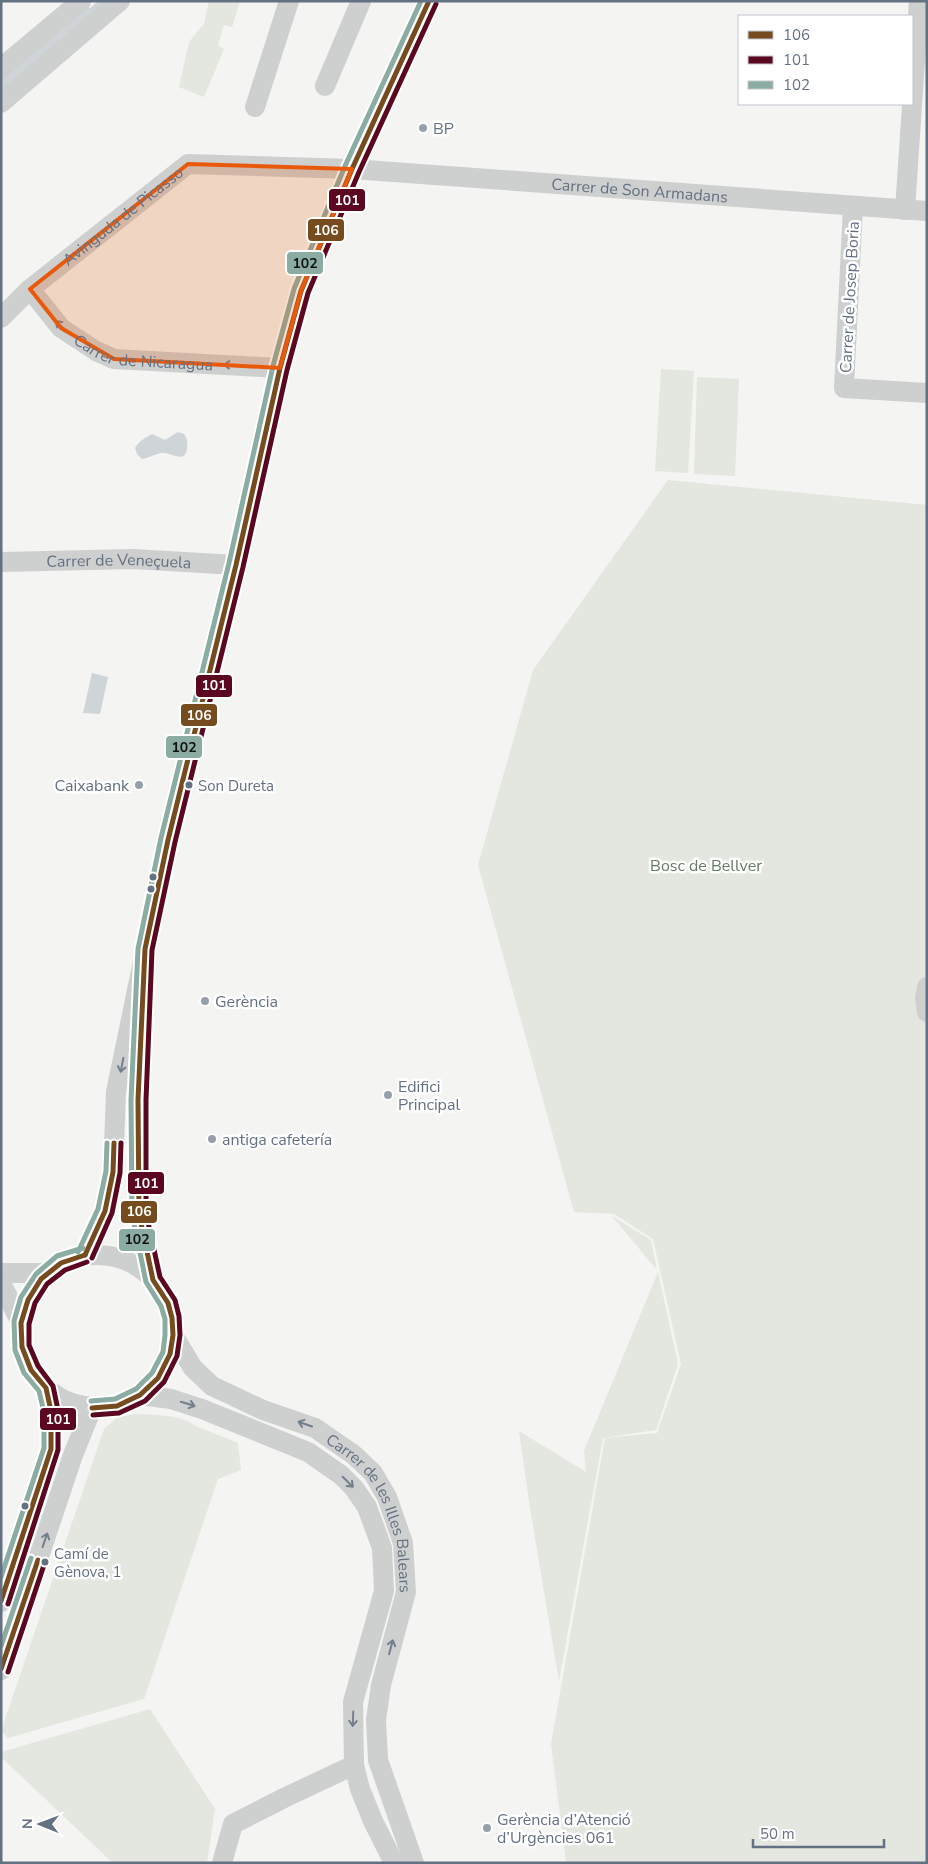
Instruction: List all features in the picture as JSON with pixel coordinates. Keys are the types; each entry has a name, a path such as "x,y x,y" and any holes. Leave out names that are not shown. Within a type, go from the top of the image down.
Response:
{"street":[{"path":"1,68 81,1"},
{"path":"1,103 120,1"},
{"path":"255,107 288,1"},
{"path":"325,86 361,1"},
{"path":"85,1256 105,1211 113,1172 116,1092 168,840 236,565 280,368 301,291 352,169 428,1"},
{"path":"913,91 919,1"},
{"path":"905,210 912,105"},
{"name":"Avinguda de Picasso","path":"1,318 30,289 188,164 352,169"},
{"name":"Carrer de Son Armadans","path":"352,169 927,211"},
{"name":"Carrer de Josep Boria","path":"853,206 844,388 927,393"},
{"name":"Carrer de Nicaragua","path":"30,289 61,328 96,351 114,358 280,368"},
{"name":"Carrer de Veneçuela","path":"1,562 133,559 236,565"},
{"path":"145,949 138,1100 139,1214 153,1280"},
{"path":"927,987 925,998 927,1012"},
{"path":"85,1256 110,1256 135,1264 153,1280 168,1303 173,1335 170,1354 158,1378 140,1395 117,1406 92,1408 67,1402 46,1388 31,1370 22,1347 21,1323 28,1300 42,1279 61,1263 85,1256"},
{"path":"1,1273 50,1273"},
{"path":"1,1283 21,1323"},
{"name":"Carrer de les Illes Balears","path":"173,1335 193,1368 212,1386 263,1410 315,1428 354,1455 373,1473 388,1497 403,1544 406,1592 381,1685 376,1720 378,1760 414,1863"},
{"path":"1,1602 51,1449 51,1411 46,1388"},
{"name":"Carrer de les Illes Balears","path":"140,1395 171,1399 202,1409 308,1452 341,1475 354,1488 367,1507 382,1548 384,1591 354,1702 354,1765 366,1805 394,1863"},
{"path":"1,1670 73,1455 92,1408"},
{"path":"222,1863 233,1824 354,1765 367,1736 369,1697 381,1685"},
{"path":"354,1765 372,1782 394,1836 405,1840"}],"highlighted area":[{"path":"188,164 352,169 301,291 280,368 114,359 61,328 30,289"}],"green space":[{"path":"209,1 240,1 232,27 224,25 218,45 224,49 204,97 179,87 189,42 204,24"},
{"path":"661,369 694,371 688,473 655,471"},
{"path":"697,377 739,379 735,476 694,474"},
{"name":"Bosc de Bellver","path":"668,480 927,505 927,1863 566,1863 551,1744 605,1438 657,1433 681,1364 653,1239 614,1214 574,1212 478,865 533,670"},
{"path":"612,1216 651,1240 657,1270"},
{"path":"658,1272 678,1364 656,1430 603,1438 559,1681 519,1431 586,1472 584,1451"},
{"path":"135,1414 183,1419 238,1443 241,1470 218,1479 144,1699 8,1738 1,1731 104,1429 118,1417"},
{"path":"150,1709 215,1809 207,1863 113,1863 1,1757 1,1752"}],"shaded area":[{"path":"85,3 94,13 1,91 1,74"},
{"path":"178,432 184,434 187,441 186,454 183,456 161,453 142,459 137,454 135,448 142,440 152,434 165,440"},
{"path":"92,673 108,677 100,714 83,713"}],"waterway":[{"path":"87,14 102,1"}],"transit line":[{"name":"102","path":"91,1401 115,1399 136,1389 152,1373 163,1352 165,1319 161,1306 146,1282 132,1214 131,1100 138,949 161,838 229,563 273,366 294,289 345,166 421,1"},
{"name":"106","path":"92,1408 117,1406 140,1395 158,1378 170,1354 173,1335 172,1318 168,1303 153,1280 139,1214 138,1100 145,949 168,840 236,565 280,368 301,291 352,169 429,1"},
{"name":"101","path":"93,1415 119,1413 145,1401 164,1382 177,1356 180,1335 179,1316 175,1300 160,1277 146,1213 146,1100 152,950 175,842 243,567 287,370 308,293 359,172 436,4"},
{"name":"102","path":"78,1252 98,1209 106,1171 107,1143"},
{"name":"106","path":"85,1255 105,1211 113,1172 114,1143"},
{"name":"101","path":"92,1258 112,1213 120,1173 121,1143"},
{"name":"102","path":"1,1577 44,1448 44,1412 39,1391 24,1373 15,1350 14,1321 21,1297 36,1274 57,1256 83,1248"},
{"name":"106","path":"1,1601 51,1449 51,1411 46,1388 31,1370 22,1347 21,1323 28,1300 41,1279 61,1263 85,1255"},
{"name":"101","path":"8,1604 58,1450 58,1410 53,1386 38,1366 29,1345 29,1324 35,1303 47,1284 65,1270 87,1262"},
{"name":"102","path":"1,1646 31,1558"},
{"name":"106","path":"1,1669 38,1560"},
{"name":"101","path":"8,1672 45,1562"}],"place":[{"name":"BP","path":"423,128"},
{"name":"Caixabank","path":"139,785"},
{"name":"Son Dureta","path":"189,785"},
{"name":"Gerència","path":"205,1001"},
{"name":"Edifici Principal","path":"388,1095"},
{"name":"antiga cafetería","path":"212,1139"},
{"name":"Camí de Gènova, 1","path":"45,1562"},
{"name":"Gerència d’Atenció d’Urgències 061","path":"487,1828"}]}
